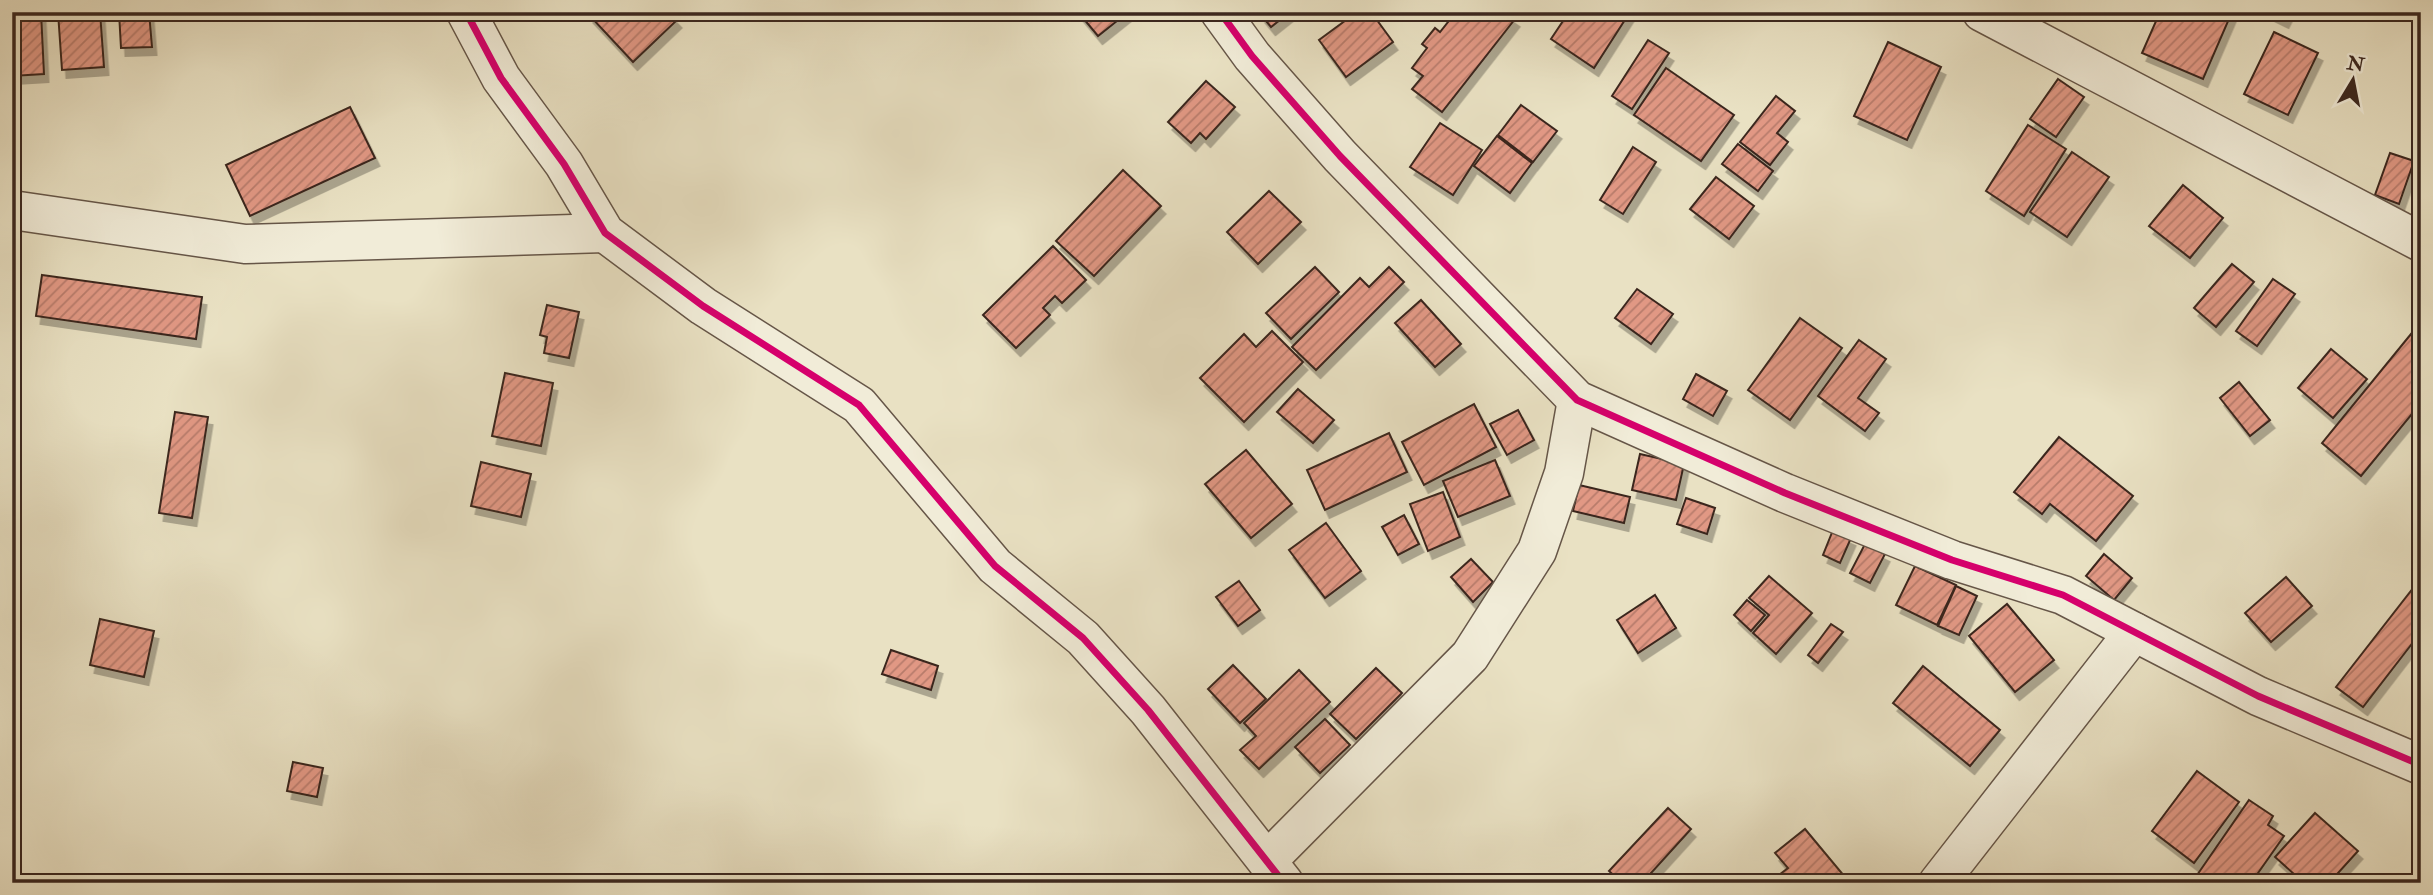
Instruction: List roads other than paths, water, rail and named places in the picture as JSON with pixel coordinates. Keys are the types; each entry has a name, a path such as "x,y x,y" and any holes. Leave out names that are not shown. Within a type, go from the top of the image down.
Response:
{"street":[{"path":"466,12 501,78 564,164 605,233 704,306 859,405 995,566 1083,638 1148,710 1276,872 1470,656 1537,551 1564,473 1577,400"},
{"path":"1220,12 1252,56 1340,156 1577,400 1785,493 1952,560 2063,595 2258,696 2421,765"},
{"path":"1982,12 2421,242"},
{"path":"12,210 245,244 605,233"},
{"path":"1938,883 2134,632"}]}
